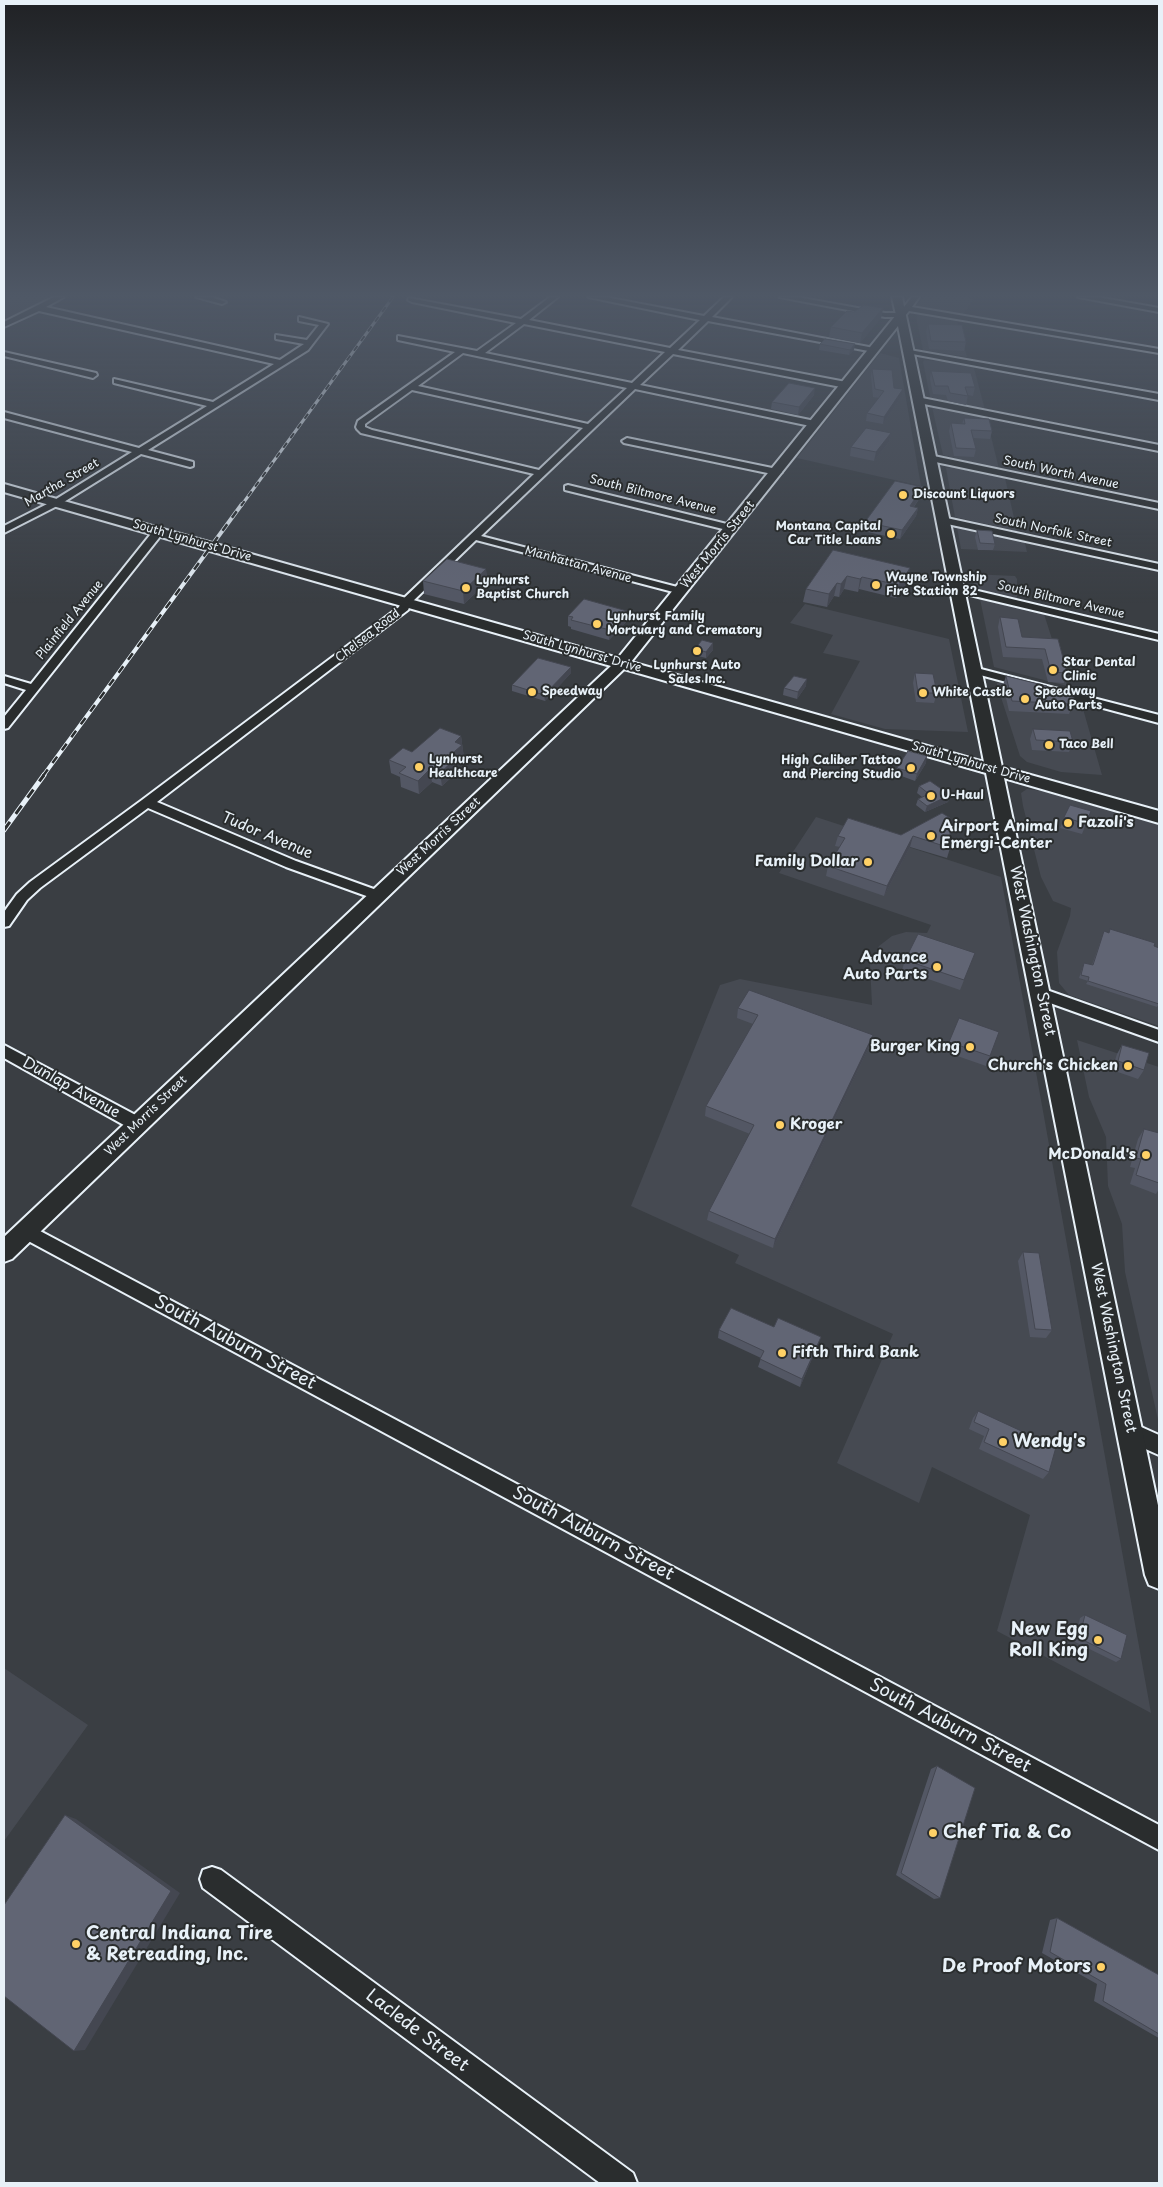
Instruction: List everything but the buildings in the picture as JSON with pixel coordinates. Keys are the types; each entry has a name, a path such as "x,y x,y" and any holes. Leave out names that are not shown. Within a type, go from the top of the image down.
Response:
{"main road":[{"name":"West Morris Street","path":"4,1252 622,663 835,399"},
{"name":"West Washington Street","path":"917,400 1041,994 1159,1575"},
{"name":"South Lynhurst Drive","path":"4,488 1159,817"}],"street":[{"path":"194,399 215,404"},
{"name":"Martha Street","path":"4,530 56,503 223,399"},
{"path":"394,399 361,424 360,428 372,433 541,473"},
{"path":"464,399 589,427"},
{"name":"Chelsea Road","path":"4,922 22,897 35,885 370,636 404,608 406,602 619,399"},
{"path":"696,399 815,424"},
{"path":"917,400 1159,448"},
{"path":"4,415 190,464"},
{"path":"627,441 777,472"},
{"name":"South Worth Avenue","path":"929,458 1159,506"},
{"name":"South Biltmore Avenue","path":"568,488 731,528"},
{"name":"South Norfolk Street","path":"942,520 1159,567"},
{"name":"Plainfield Avenue","path":"4,725 158,532"},
{"name":"Manhattan Avenue","path":"475,537 681,591"},
{"name":"South Biltmore Avenue","path":"957,589 1159,637"},
{"path":"973,670 1159,719"},
{"path":"4,679 33,688"},
{"name":"Tudor Avenue","path":"147,803 291,864 377,896"},
{"path":"1041,994 1159,1036"},
{"name":"Dunlap Avenue","path":"4,1051 137,1124"},
{"name":"South Auburn Street","path":"25,1231 1159,1838"},
{"path":"1130,1432 1159,1445"},
{"name":"Laclede Street","path":"212,1878 623,2183"}],"shaded area":[{"path":"844,399 906,399 921,486 797,458"},
{"path":"931,399 982,399 985,410 931,401"},
{"path":"937,406 986,416 999,469 943,455 932,407"},
{"path":"953,467 1005,478 1017,531 955,517 946,468"},
{"path":"957,527 1024,539 1027,552 961,549"},
{"path":"970,574 1015,576 1017,579 1017,600 974,588"},
{"path":"980,599 1044,614 1067,686 994,667"},
{"path":"805,604 949,639 968,732 885,729 831,714 860,661 823,653 833,635 790,623"},
{"path":"1001,682 1081,702 1102,775 1061,772 1027,762 1020,756 997,685 997,683"},
{"path":"1027,789 1042,791 1159,825 1159,1026 1069,995 1059,983 1057,952 1071,908 1053,901 1041,877 1023,806 1021,793"},
{"path":"816,817 1001,877 1151,1713 997,1631 1030,1515 932,1467 919,1503 837,1463 893,1334 735,1263 739,1255 631,1206 720,985 740,979 872,1005 870,964 879,946 892,936 906,932 927,933 931,925 779,873"},
{"path":"1077,1040 1159,1067 1159,1424 1125,1272 1122,1224 1108,1186 1106,1137 1089,1097"},
{"path":"4,1668 88,1725 4,1841"}],"railway":[{"path":"241,506 319,399"},
{"path":"43,776 242,504"},
{"path":"4,830 44,775"}],"place":[{"name":"Discount Liquors","path":"903,495"},
{"name":"Montana Capital Car Title Loans","path":"891,534"},
{"name":"Wayne Township Fire Station 82","path":"876,585"},
{"name":"Lynhurst Baptist Church","path":"466,588"},
{"name":"Lynhurst Family Mortuary and Crematory","path":"597,624"},
{"name":"Lynhurst Auto Sales Inc.","path":"697,651"},
{"name":"Star Dental Clinic","path":"1053,670"},
{"name":"Speedway","path":"532,692"},
{"name":"White Castle","path":"923,693"},
{"name":"Speedway Auto Parts","path":"1025,699"},
{"name":"Taco Bell","path":"1049,745"},
{"name":"Lynhurst Healthcare","path":"419,767"},
{"name":"High Caliber Tattoo and Piercing Studio","path":"911,768"},
{"name":"U-Haul","path":"931,796"},
{"name":"Fazoli's","path":"1068,823"},
{"name":"Airport Animal Emergi-Center","path":"931,836"},
{"name":"Family Dollar","path":"868,862"},
{"name":"Advance Auto Parts","path":"937,967"},
{"name":"Burger King","path":"970,1047"},
{"name":"Church's Chicken","path":"1128,1066"},
{"name":"Kroger","path":"780,1125"},
{"name":"McDonald's","path":"1146,1155"},
{"name":"Fifth Third Bank","path":"782,1353"},
{"name":"Wendy's","path":"1003,1442"},
{"name":"New Egg Roll King","path":"1098,1640"},
{"name":"Chef Tia & Co","path":"933,1833"},
{"name":"Central Indiana Tire & Retreading, Inc.","path":"76,1944"},
{"name":"De Proof Motors","path":"1101,1967"}]}
